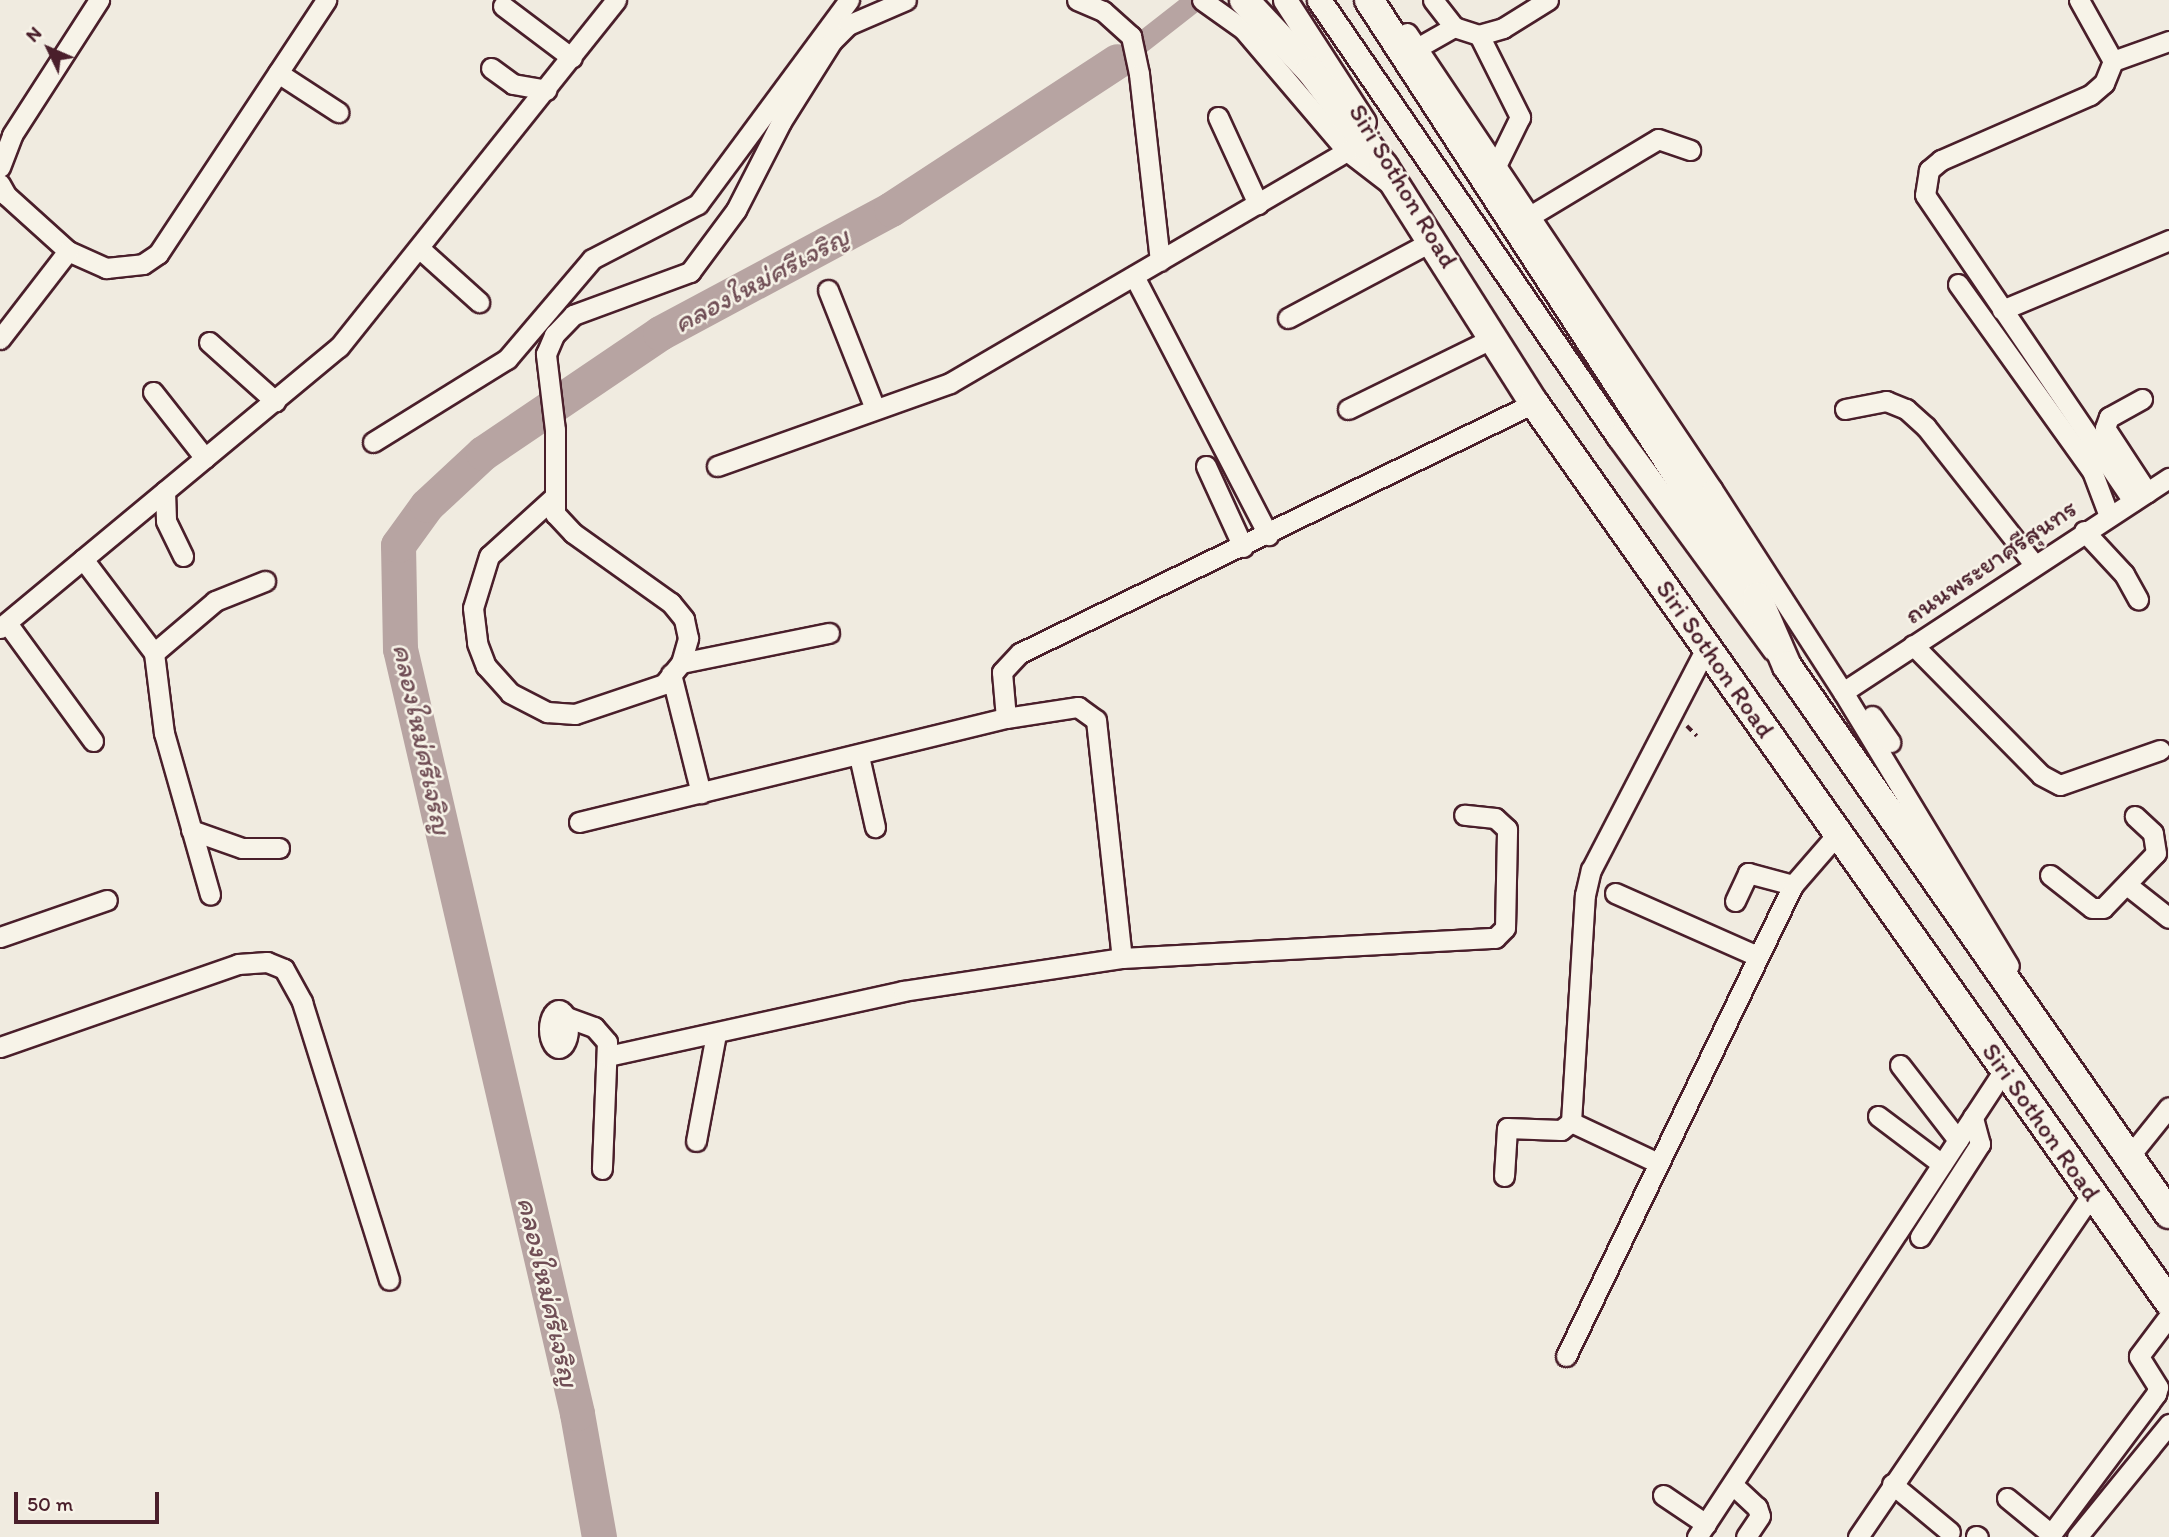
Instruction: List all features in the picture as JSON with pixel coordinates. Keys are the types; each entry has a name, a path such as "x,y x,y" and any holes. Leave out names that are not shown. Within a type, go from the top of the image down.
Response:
{"highway":[{"path":"1244,0 1311,71 1384,167"},
{"path":"1369,0 1757,597 1787,666"},
{"name":"Siri Sothon Road","path":"1384,167 1434,240 1534,403 2169,1303"},
{"name":"Siri Sothon Road","path":"1787,666 2169,1214"}],"main road":[{"name":"Siri Sothon Road","path":"1285,0 1365,124 1384,167"},
{"name":"Siri Sothon Road","path":"1319,0 1618,436 1740,608 1787,666"}],"street":[{"path":"0,167 12,135 99,0"},
{"path":"0,184 6,195 68,251 106,268 144,264 158,254 326,0"},
{"path":"93,741 3,625 339,347 617,0"},
{"path":"373,442 507,359 592,259 698,204 849,0"},
{"path":"553,498 489,556 479,579 473,608 477,643 486,666 510,693 547,712 575,715 664,684 676,668 688,638 684,619 671,603 567,528 553,498 555,430 546,354 554,335 573,315 690,272 736,210 781,122 832,41 848,25 906,0"},
{"path":"1077,0 1103,11 1131,36 1160,261"},
{"path":"1202,0 1271,58 1347,151 1401,191"},
{"path":"1385,0 1847,689 1999,946 2013,974 2018,1001"},
{"path":"1433,0 1454,27 1479,35 1503,28 1548,0"},
{"path":"2079,0 2113,61"},
{"path":"503,6 572,58"},
{"path":"1416,48 1454,27"},
{"path":"1479,35 1520,117 1496,166"},
{"path":"2140,496 1931,209 1924,181 1941,160 2090,96 2104,83 2113,61 2169,41"},
{"path":"491,68 513,83 546,90"},
{"path":"278,73 338,111"},
{"path":"1218,117 1258,204"},
{"path":"1530,216 1658,138 1690,150"},
{"path":"717,466 950,383 1347,151"},
{"path":"1288,318 1434,240"},
{"path":"1994,334 2007,316 2169,240"},
{"path":"418,248 480,302"},
{"path":"0,339 68,251"},
{"path":"1134,276 1268,535"},
{"path":"1958,284 2092,471 2109,516"},
{"path":"828,290 875,408"},
{"path":"1348,409 1495,337"},
{"path":"209,342 275,401"},
{"path":"153,392 205,458"},
{"path":"2140,496 2105,428 2109,417 2142,399"},
{"path":"1845,409 1886,401 1906,409 1926,427 2034,564"},
{"path":"1006,718 1002,672 1020,653 1268,535 1534,403"},
{"path":"1206,466 1243,547"},
{"name":"ถนนพระยาศรีสุนทร","path":"1847,689 2084,531 2169,478"},
{"path":"165,491 166,521 183,556"},
{"path":"2084,531 2124,573 2138,599"},
{"path":"83,559 154,653 164,733 209,895"},
{"path":"154,653 215,601 265,581"},
{"path":"676,668 829,633"},
{"path":"1913,645 2041,775 2060,785 2160,750"},
{"path":"1504,1177 1507,1128 1562,1130 1571,1122 1585,895 1591,870 1706,648"},
{"path":"676,668 701,793"},
{"path":"1847,689 1890,742"},
{"path":"579,822 1006,718 1078,707 1096,720 1122,958"},
{"path":"859,755 875,827"},
{"path":"608,1056 903,991 1122,958 1494,938 1506,928 1507,829 1495,818 1464,816"},
{"path":"2050,875 2092,908 2103,908 2127,885 2158,845 2153,833 2135,816"},
{"path":"191,830 242,848 279,848"},
{"path":"1566,1356 1656,1162 1793,885 1839,832"},
{"path":"1735,901 1748,873 1793,885"},
{"path":"2127,885 2169,918"},
{"path":"1615,893 1757,956"},
{"path":"0,937 107,900"},
{"path":"0,1044 238,964 267,962 284,969 302,1002 389,1280"},
{"path":"569,1018 604,1035 608,1056 602,1169"},
{"path":"696,1141 716,1034"},
{"path":"1899,1065 1958,1140"},
{"path":"1662,1495 1701,1530 2004,1070"},
{"path":"2128,1158 2169,1107"},
{"path":"1878,1116 1942,1164"},
{"path":"1920,1237 1980,1144 1973,1118"},
{"path":"1571,1122 1656,1162"},
{"path":"1858,1537 2092,1194"},
{"path":"2007,1498 2050,1535 2156,1394 2158,1387 2139,1356 2169,1316"},
{"path":"2077,1537 2166,1435"},
{"path":"1892,1484 1950,1532"},
{"path":"1733,1485 1750,1499 1760,1516 1746,1537"}],"waterway":[{"path":"1117,61 1195,0"},
{"name":"คลองใหม่ศรีเจริญ","path":"599,1537 577,1413 400,649 398,545 427,505 483,453 660,333 891,209 1117,61"}]}
